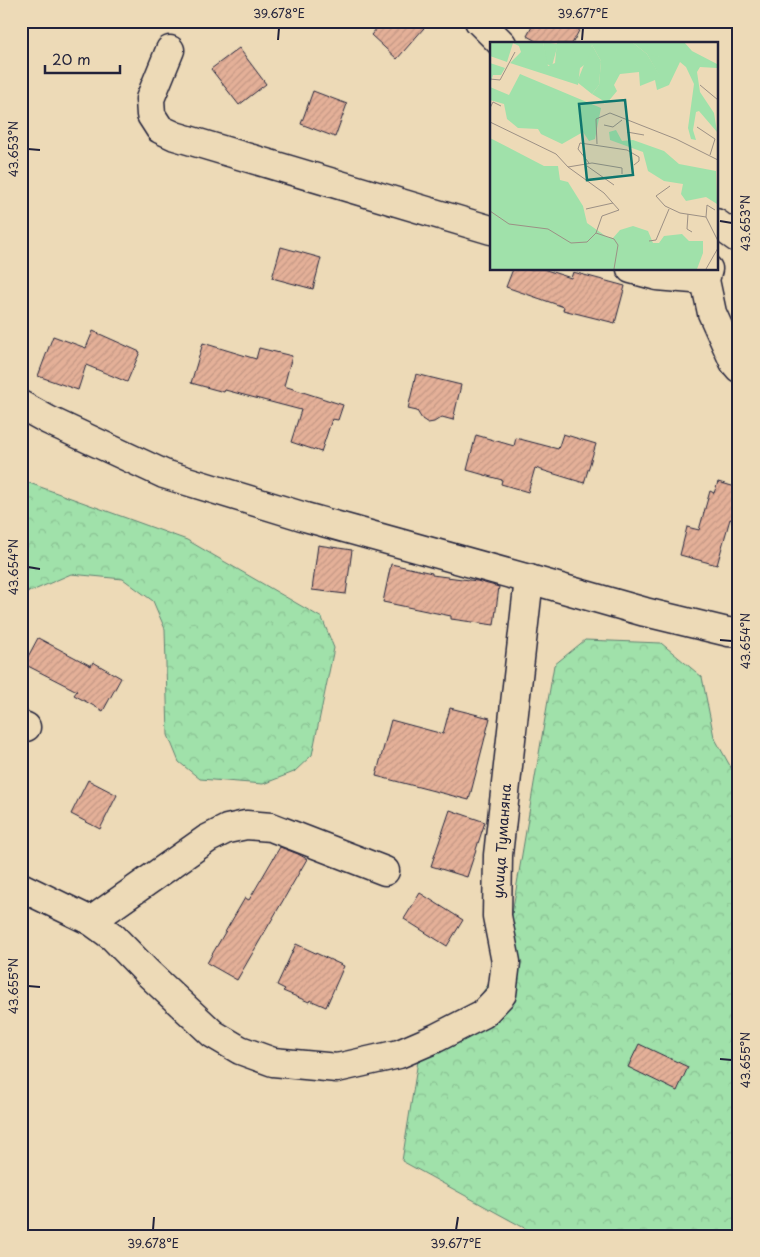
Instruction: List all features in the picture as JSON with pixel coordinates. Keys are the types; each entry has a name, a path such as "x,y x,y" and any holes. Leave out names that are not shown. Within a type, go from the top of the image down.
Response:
{"street":[{"path":"479,21 500,42"},
{"path":"170,50 150,99 150,115 160,129 175,136 490,230"},
{"path":"635,270 657,276 706,274 712,313 734,362 739,368"},
{"path":"21,405 48,420 164,474 305,517 529,578 645,612 739,633"},
{"name":"улица Туманяна","path":"21,887 91,921 113,937 147,972 214,1034 240,1050 273,1062 337,1068 399,1054 483,1014 502,994 506,962 497,916 498,854 529,578"},
{"path":"91,921 207,839 226,829 246,825 271,827 385,871"}],"green space":[{"path":"21,480 187,540 322,618 334,648 312,755 294,772 263,784 200,779 179,762 168,735 165,629 153,601 123,579 71,574 32,591 21,593"},
{"path":"585,640 661,643 702,677 714,737 739,782 739,1236 539,1236 402,1161 421,1042 462,1023 504,961 554,665"}],"building":[{"path":"383,21 430,21 397,59 371,35"},
{"path":"535,21 584,21 573,42 538,42 527,36"},
{"path":"239,48 266,84 239,105 211,69"},
{"path":"313,91 347,104 335,137 301,124"},
{"path":"281,247 321,258 313,289 272,278"},
{"path":"513,270 546,270 571,278 573,272 625,286 615,323 563,310 564,307 506,287"},
{"path":"93,331 140,352 127,382 86,365 78,390 38,376 53,336 86,348"},
{"path":"203,343 256,359 259,348 292,356 284,386 343,405 338,420 332,419 321,452 291,442 301,410 191,383"},
{"path":"416,374 461,385 453,420 442,417 428,423 422,419 417,411 408,409"},
{"path":"563,434 596,444 584,483 535,468 528,492 501,484 502,480 467,470 476,435 514,446 516,438 558,449"},
{"path":"718,482 739,488 739,522 730,519 717,565 680,555 687,527 699,530 710,491 714,493"},
{"path":"318,545 352,550 346,594 312,590"},
{"path":"391,564 432,573 432,575 477,581 499,587 494,625 451,619 451,616 383,602"},
{"path":"38,638 91,666 93,662 121,678 103,711 74,695 77,691 24,664"},
{"path":"450,708 490,718 469,800 376,776 391,720 443,734"},
{"path":"88,780 117,795 100,829 71,814"},
{"path":"450,810 485,822 467,877 431,866"},
{"path":"280,847 307,859 237,980 207,963 245,898 249,900"},
{"path":"420,893 463,920 447,946 404,919"},
{"path":"296,944 344,966 326,1007 283,991 285,989 277,985"},
{"path":"639,1044 688,1067 677,1091 628,1067"}]}
